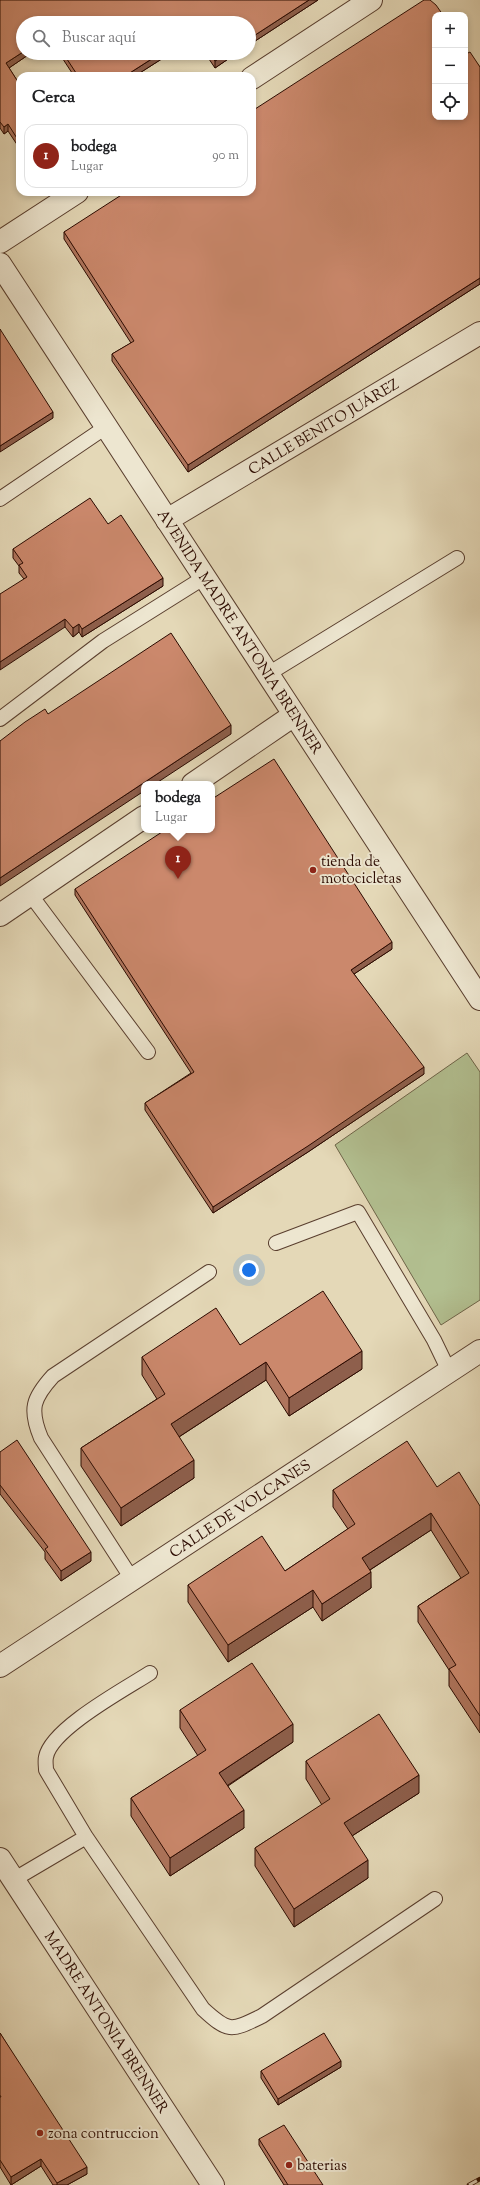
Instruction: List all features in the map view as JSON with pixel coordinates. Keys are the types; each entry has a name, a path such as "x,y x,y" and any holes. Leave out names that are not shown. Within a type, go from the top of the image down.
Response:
{"street":[{"path":"256,75 371,0"},
{"path":"0,242 71,196"},
{"name":"AVENIDA MADRE ANTONIA BRENNER","path":"0,264 480,999"},
{"name":"CALLE BENITO JUÁREZ","path":"167,520 480,333"},
{"path":"197,781 294,715"},
{"path":"0,915 141,819"},
{"name":"CALLE DE VOLCANES","path":"0,1666 480,1351"},
{"name":"MADRE ANTONIA BRENNER","path":"0,1859 213,2185"}],"lane":[{"path":"0,499 106,427"},
{"path":"268,674 457,558"},
{"path":"0,719 103,641 205,578"},
{"path":"30,894 148,1052"},
{"path":"276,1243 358,1212 434,1340 449,1371"},
{"path":"132,1579 41,1438 35,1423 33,1407 39,1391 53,1376 209,1272"},
{"path":"150,1673 65,1729 54,1742 46,1757 46,1770 86,1838 203,2009 221,2025 238,2027 262,2016 435,1899"},
{"path":"14,1880 86,1838"}],"green space":[{"path":"467,1053 480,1072 480,1300 441,1325 335,1145"}],"building":[{"path":"0,0 309,0 256,34 256,16 16,16 16,57 6,63 16,79 16,137 8,124 4,127 0,122"},
{"path":"424,0 430,0 436,5 441,12 432,12 432,120 468,120 468,53 470,52 480,67 480,278 188,465 112,354 134,341 64,232 120,196 256,196 256,108"},
{"path":"68,60 150,60 131,72 75,72"},
{"path":"0,329 53,412 0,446"},
{"path":"90,498 108,524 121,515 163,578 82,629 79,624 73,628 65,619 0,662 0,594 27,577 19,565 23,563 13,549"},
{"path":"171,633 231,725 146,781 141,781 141,785 0,878 0,741 45,709 48,714"},
{"path":"274,759 392,942 351,970 424,1067 308,1146 213,1207 145,1103 194,1072 75,889 160,833 215,833 215,797"},
{"path":"323,1291 362,1351 289,1398 266,1362 171,1424 194,1460 121,1508 81,1448 165,1394 142,1357 216,1308 240,1345"},
{"path":"17,1440 91,1552 61,1571 45,1549 48,1547 0,1485 0,1452"},
{"path":"407,1441 437,1487 459,1472 480,1506 480,1716 449,1669 456,1665 418,1606 469,1573 431,1513 362,1558 371,1572 322,1604 313,1590 228,1645 188,1585 262,1536 285,1571 355,1524 333,1490"},
{"path":"252,1663 293,1724 219,1773 244,1810 170,1858 131,1798 206,1750 180,1710"},
{"path":"379,1714 419,1775 344,1823 368,1860 294,1909 255,1848 330,1799 306,1761"},
{"name":"zona contruccion","path":"0,2033 87,2167 57,2183 41,2159 11,2177 0,2160"},
{"path":"324,2033 341,2061 278,2099 261,2071"},
{"name":"baterias","path":"284,2125 323,2185 288,2185 259,2139"}],"railway":[{"path":"469,2185 480,2179"}],"place":[{"name":"tienda de motocicletas","path":"313,870"},
{"name":"bodega","path":"178,879"},
{"name":"zona contruccion","path":"40,2133"},
{"name":"baterias","path":"289,2165"}]}
